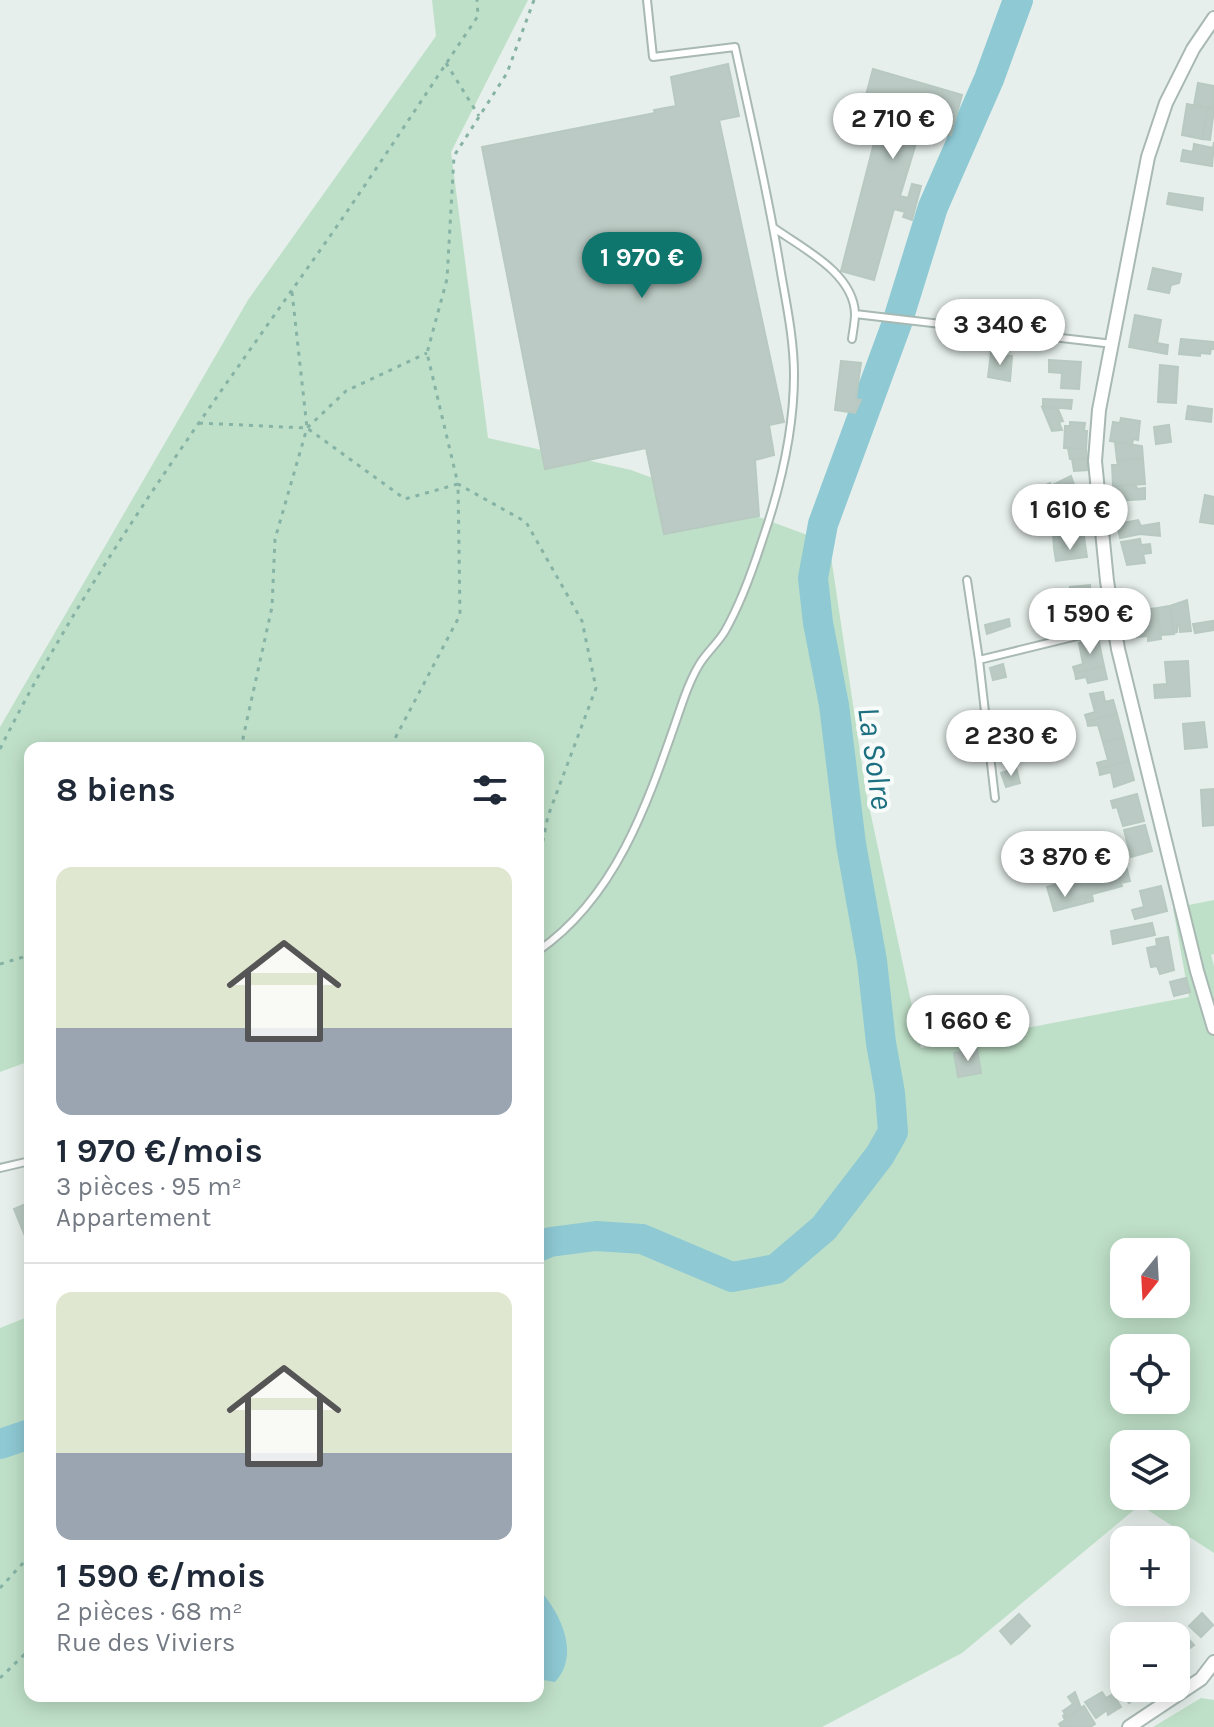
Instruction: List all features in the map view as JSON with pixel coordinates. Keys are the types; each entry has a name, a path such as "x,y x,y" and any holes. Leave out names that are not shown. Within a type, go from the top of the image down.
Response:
{"street":[{"path":"1214,18 1193,49 1166,103 1148,157 1099,410 1096,440 1114,627 1140,744 1214,1028"},
{"path":"1129,1727 1201,1679 1214,1662"}],"lane":[{"path":"544,946 576,917 618,860 651,795 699,664 724,634 731,620 764,537 782,472 794,379 793,342 774,228 735,47 653,57 647,0"},
{"path":"774,228 826,264 848,290 855,314 852,339"},
{"path":"855,314 1113,344"},
{"path":"967,580 995,798"},
{"path":"979,660 1114,627"},
{"path":"0,1168 24,1162"}],"path":[{"path":"0,749 21,707 137,511 292,291 478,16 477,0"},
{"path":"393,742 460,615 458,484 427,353 447,279 454,156 507,73 534,0"},
{"path":"446,63 479,116"},
{"path":"245,742 243,738 272,607 275,539 307,428 292,291"},
{"path":"307,428 346,391 427,353"},
{"path":"199,423 307,428 405,499 458,484 526,522 582,621 596,688 548,816 544,835"},
{"path":"0,964 24,957"},
{"path":"0,1588 24,1562"},
{"path":"0,1678 24,1655"}],"green space":[{"path":"432,0 528,0 451,152 488,438 631,470 829,543 866,792 921,1048 1189,997 1173,908 1214,900 1214,954 1211,955 1214,966 1214,1553 1190,1537 1190,1526 1172,1526 1148,1510 1190,1510 1190,1430 1110,1430 1110,1510 1134,1510 1115,1526 1110,1526 1110,1530 962,1653 822,1727 0,1727 0,1328 24,1318 24,1702 544,1702 544,742 24,742 24,1063 0,1072 0,727 248,300 436,36"},
{"path":"1201,1698 1214,1700 1214,1727 1153,1727"}],"water":[{"path":"544,1596 560,1621 567,1646 563,1671 555,1682 544,1680"}],"building":[{"path":"728,64 739,116 719,120 784,422 769,425 774,455 755,460 759,516 664,534 646,448 545,469 482,147 655,113 654,110 676,106 671,77"},
{"path":"873,69 962,95 951,135 921,127 900,196 908,198 912,184 921,186 912,220 903,217 905,212 894,209 874,280 841,271 881,116 862,110"},
{"path":"1198,83 1214,86 1214,109 1194,105"},
{"path":"1187,104 1208,108 1202,139 1182,135"},
{"path":"1208,108 1214,109 1210,140 1202,139"},
{"path":"1214,142 1212,166 1181,161 1183,150 1193,152 1194,144 1213,148"},
{"path":"1169,193 1203,198 1202,210 1167,204"},
{"path":"1153,268 1181,274 1179,283 1171,285 1169,293 1148,289"},
{"path":"1135,315 1161,320 1157,343 1168,345 1167,354 1129,347"},
{"path":"1181,339 1214,342 1214,349 1210,354 1200,353 1200,356 1179,354"},
{"path":"991,353 1012,356 1010,381 988,377"},
{"path":"1049,360 1081,362 1079,389 1061,388 1062,373 1049,372"},
{"path":"841,361 861,363 856,399 861,400 855,413 835,410"},
{"path":"1160,365 1178,367 1176,403 1158,402"},
{"path":"1043,399 1072,400 1071,409 1043,406"},
{"path":"1188,406 1212,409 1211,422 1186,419"},
{"path":"1042,407 1058,409 1063,421 1059,422 1062,430 1052,431"},
{"path":"1121,418 1140,421 1138,440 1133,439 1132,445 1110,441 1113,422 1120,423"},
{"path":"1070,422 1085,423 1086,449 1064,448 1065,426 1070,426"},
{"path":"1169,425 1171,442 1156,444 1154,427"},
{"path":"1115,442 1142,446 1143,459 1117,460"},
{"path":"1068,448 1086,449 1087,458 1070,459"},
{"path":"1087,458 1088,470 1074,471 1072,459"},
{"path":"1143,459 1145,484 1113,486 1112,465 1118,465 1117,460"},
{"path":"1071,476 1076,490 1046,502 1039,488"},
{"path":"1136,485 1137,489 1145,488 1145,499 1114,501 1113,486"},
{"path":"1076,490 1081,502 1051,513 1046,502"},
{"path":"1205,495 1214,497 1214,524 1200,522"},
{"path":"1081,512 1085,544 1054,548 1053,534 1068,532 1066,516"},
{"path":"1138,520 1141,526 1159,523 1160,536 1140,534 1120,538 1117,524"},
{"path":"1140,539 1141,545 1150,544 1151,553 1143,554 1145,563 1127,565 1121,542"},
{"path":"1085,544 1087,557 1056,561 1054,548"},
{"path":"1090,585 1091,598 1060,601 1060,596 1070,594 1070,587"},
{"path":"1091,598 1094,620 1073,623 1071,607 1061,608 1060,601"},
{"path":"1187,600 1191,631 1180,632 1177,624 1177,632 1174,633 1170,606"},
{"path":"1170,606 1174,634 1161,635 1157,608"},
{"path":"1157,608 1161,639 1148,641 1148,636 1137,637 1137,630 1143,629 1140,610"},
{"path":"1140,610 1143,629 1130,632 1127,612"},
{"path":"1009,619 1010,626 987,634 985,625"},
{"path":"1213,621 1214,630 1195,633 1193,624"},
{"path":"1098,638 1104,666 1075,673 1073,667 1083,664 1079,643"},
{"path":"1188,661 1190,696 1155,698 1154,685 1167,684 1165,662"},
{"path":"1003,664 1006,677 993,680 990,668"},
{"path":"1104,666 1107,679 1088,683 1086,677 1076,679 1075,673"},
{"path":"1103,692 1105,702 1113,700 1117,714 1087,721 1085,715 1095,712 1090,694"},
{"path":"1117,714 1123,737 1103,742 1098,725 1088,726 1087,721"},
{"path":"1015,716 1019,729 999,734 996,722"},
{"path":"1204,722 1207,747 1185,749 1183,724"},
{"path":"1123,737 1129,761 1099,769 1097,763 1108,760 1103,742"},
{"path":"1129,761 1134,780 1114,787 1111,772 1100,775 1099,769"},
{"path":"1016,768 1020,783 1006,787 1001,773"},
{"path":"1214,789 1214,825 1203,826 1201,790"},
{"path":"1137,794 1144,821 1123,826 1117,807 1113,808 1111,801"},
{"path":"1145,825 1152,851 1131,857 1124,830"},
{"path":"1126,866 1130,881 1121,883 1122,886 1063,902 1057,884"},
{"path":"1057,884 1063,902 1092,895 1093,901 1054,911 1047,887"},
{"path":"1161,886 1167,911 1135,919 1132,910 1144,907 1140,891"},
{"path":"1152,923 1155,935 1113,944 1111,931"},
{"path":"1168,937 1174,970 1160,974 1157,966 1151,967 1147,948 1157,946 1156,939"},
{"path":"1186,978 1190,992 1174,996 1170,982"},
{"path":"977,1049 981,1073 958,1077 954,1053"},
{"path":"24,1205 24,1233 14,1209"},
{"path":"1202,1613 1213,1625 1201,1637 1190,1625"},
{"path":"1019,1614 1030,1626 1011,1644 1000,1631"},
{"path":"1075,1692 1081,1708 1067,1717 1063,1711 1073,1704 1068,1697"},
{"path":"1102,1692 1106,1698 1110,1696 1110,1702 1118,1702 1121,1707 1108,1715 1107,1710 1096,1718 1085,1702"},
{"path":"1084,1706 1095,1724 1090,1727 1061,1727 1059,1724 1065,1720 1065,1714 1067,1717"}],"waterway":[{"name":"La Solre","path":"544,1244 596,1236 642,1239 732,1277 776,1269 824,1228 880,1155 893,1132 872,961 851,844 834,705 818,623 813,578 823,524 897,323 933,207 989,79 1018,0"},
{"name":"La Solre","path":"0,1444 24,1436"}]}
